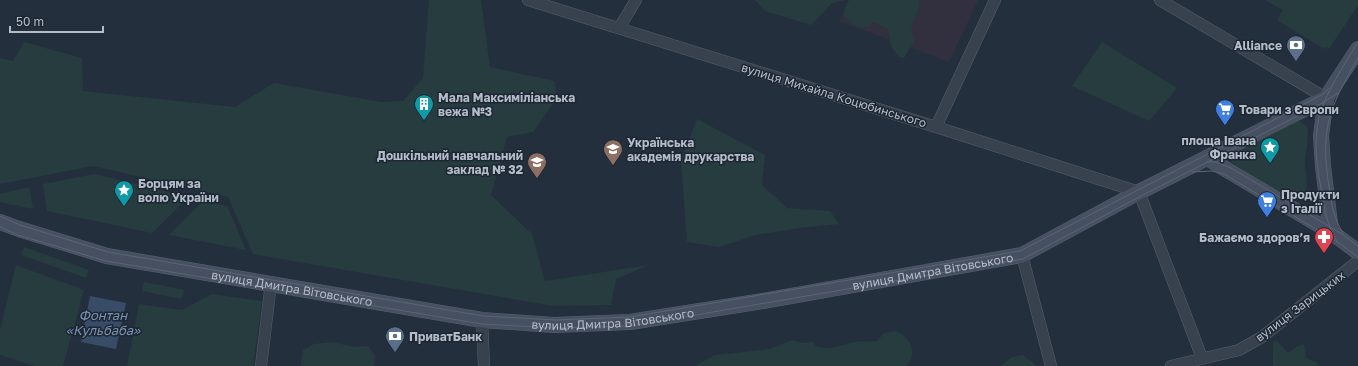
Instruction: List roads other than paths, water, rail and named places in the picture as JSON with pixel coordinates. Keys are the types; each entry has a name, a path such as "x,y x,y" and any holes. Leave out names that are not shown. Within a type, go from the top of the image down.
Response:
{"main road":[{"path":"1331,232 1322,166 1321,136 1326,98 1358,49"},
{"path":"1207,158 1326,98"},
{"path":"1207,158 1331,232 1358,252"},
{"name":"вулиця Дмитра Вітовського","path":"0,222 107,256 482,320 554,325 630,322 763,301 1022,255 1139,192 1207,158"}],"street":[{"name":"вулиця Михайла Коцюбинського","path":"528,0 1139,192"},
{"path":"619,28 636,0"},
{"path":"936,127 995,0"},
{"path":"1160,0 1326,98"},
{"path":"1139,192 1202,358"},
{"path":"1022,255 1051,366"},
{"name":"вулиця Зарицьких","path":"1171,366 1239,350 1262,337 1358,261"},
{"path":"261,366 271,283"},
{"path":"482,320 484,366"}],"water":[{"name":"Фонтан «Кульбаба»","path":"90,296 126,303 116,349 81,342"}],"tram line":[{"path":"1338,243 1326,217 1317,164 1317,126 1327,95 1358,42"},
{"path":"1343,233 1335,217 1331,199 1326,167 1327,133 1329,119 1334,105 1358,58"},
{"path":"0,216 20,225 108,252 483,316 556,320 630,317 1020,251 1289,112 1323,94 1329,88"},
{"path":"0,227 18,235 106,261 482,324 554,328 631,326 1023,259 1141,196 1319,105 1338,93"},
{"path":"1207,162 1216,162 1231,168 1342,234 1358,246"},
{"path":"1192,172 1212,171 1224,174 1342,245 1358,257"}],"place":[{"name":"Alliance","path":"1296,62"},
{"name":"Мала Максиміліанська вежа №3","path":"424,121"},
{"name":"Товари з Європи","path":"1225,126"},
{"name":"площа Івана Франка","path":"1270,164"},
{"name":"Українська академія друкарства","path":"613,166"},
{"name":"Дошкільний навчальний заклад № 32","path":"537,179"},
{"name":"Борцям за волю України","path":"124,207"},
{"name":"Продукти з Італії","path":"1267,218"},
{"name":"Бажаємо здоровʼя","path":"1324,254"},
{"name":"ПриватБанк","path":"395,353"}]}
